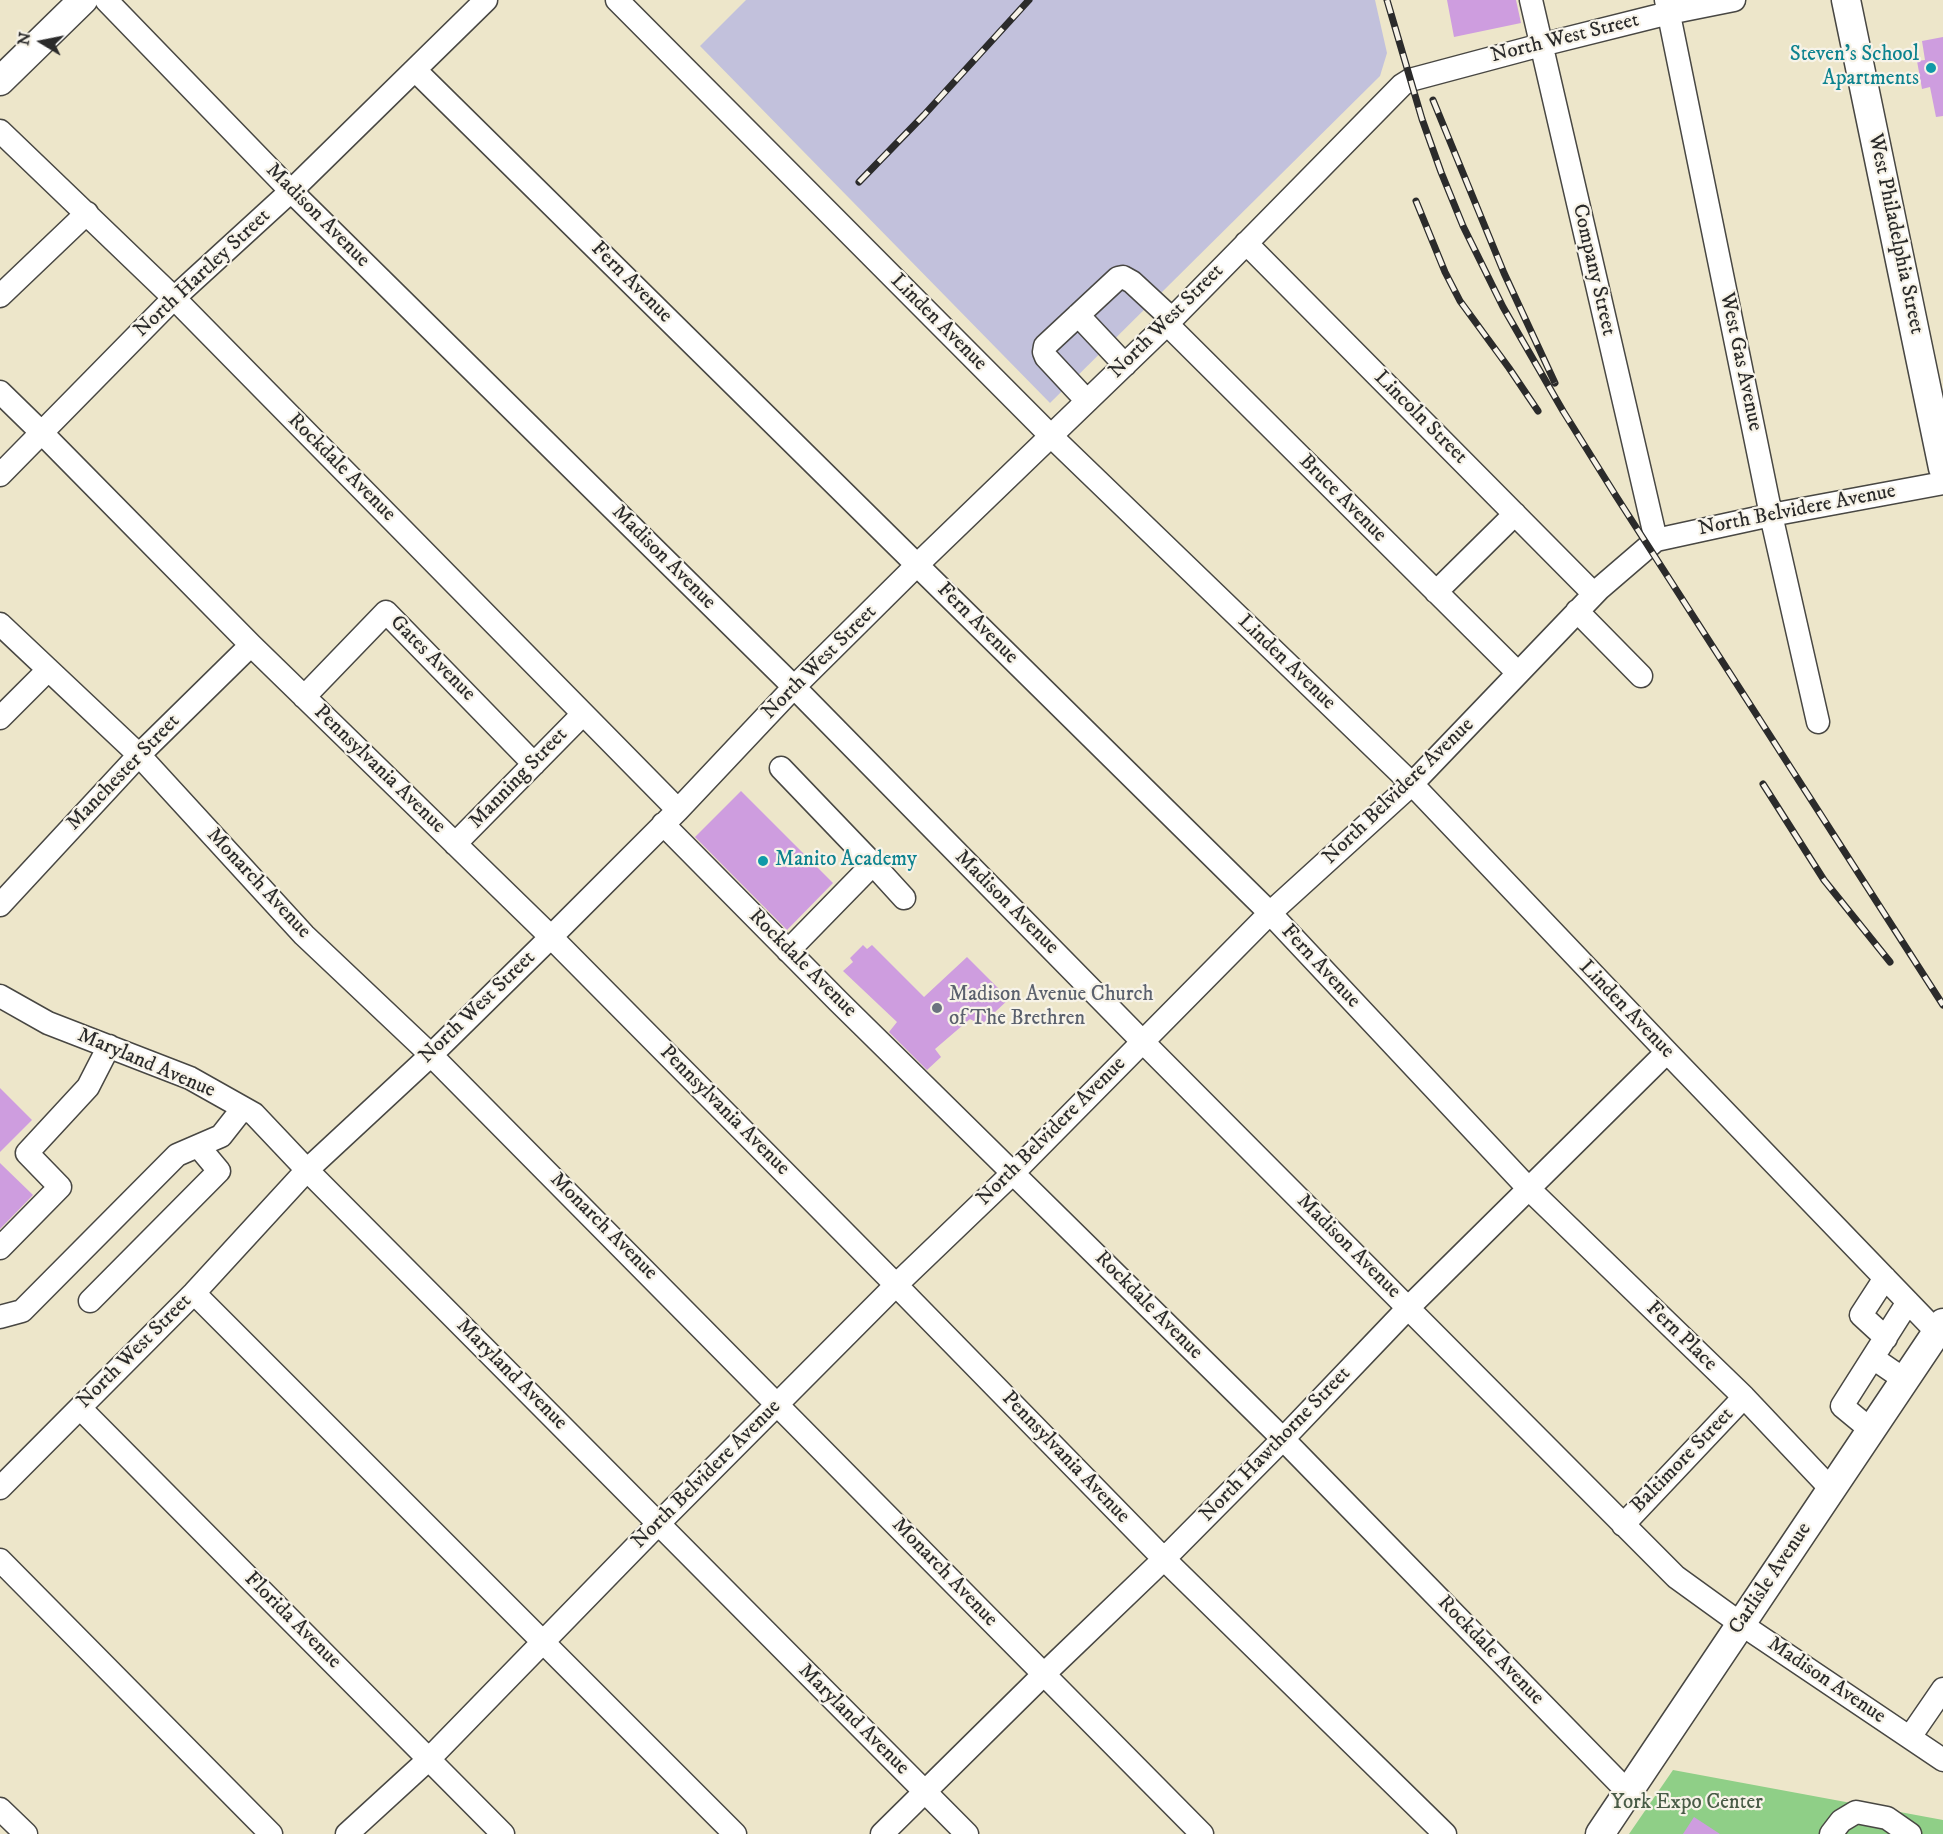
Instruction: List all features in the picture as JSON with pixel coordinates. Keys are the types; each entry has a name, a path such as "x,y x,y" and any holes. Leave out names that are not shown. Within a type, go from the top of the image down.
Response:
{"main road":[{"path":"0,81 83,0"},
{"name":"West Philadelphia Street","path":"1846,0 1943,468"},
{"name":"Carlisle Avenue","path":"1600,1834 1831,1489 1941,1331"}],"street":[{"name":"Madison Avenue","path":"106,0 291,191 794,687 1142,1041 1676,1577 1741,1624 1943,1760"},
{"name":"North Hartley Street","path":"0,475 174,298 291,191 486,0"},
{"name":"Linden Avenue","path":"617,0 1051,436 1412,784 1667,1053 1908,1302 1941,1331"},
{"name":"Company Street","path":"1531,0 1656,540"},
{"name":"North West Street","path":"0,1488 194,1293 307,1170 431,1055 551,937 671,817 794,687 1169,322 1402,86 1410,80 1541,45 1667,6 1734,0"},
{"name":"West Gas Avenue","path":"1667,6 1771,515 1818,722"},
{"name":"Fern Avenue","path":"415,70 1270,913 1528,1188"},
{"name":"Rockdale Avenue","path":"0,131 174,298 583,714 788,951 1283,1439 1628,1792"},
{"path":"0,296 87,213"},
{"name":"Lincoln Street","path":"1246,243 1594,594"},
{"name":"Bruce Avenue","path":"1078,315 1118,278 1123,277 1132,282 1518,673"},
{"path":"1087,401 1044,352 1045,346 1078,315 1125,365"},
{"name":"Pennsylvania Avenue","path":"0,392 251,645 551,937 1434,1830"},
{"name":"North Belvidere Avenue","path":"347,1834 429,1759 541,1641 896,1285 1014,1172 1270,913 1412,784 1594,594 1656,540 1771,515 1943,483"},
{"path":"1436,592 1515,514"},
{"path":"1577,611 1641,676"},
{"name":"Gates Avenue","path":"304,697 386,612 534,764"},
{"name":"Monarch Avenue","path":"0,624 139,755 304,935 431,1055 1202,1834"},
{"name":"Manchester Street","path":"0,905 139,755 251,645"},
{"path":"0,718 48,670"},
{"name":"Manning Street","path":"456,844 583,714"},
{"path":"782,768 904,898"},
{"path":"788,951 873,864"},
{"name":"Maryland Avenue","path":"0,996 48,1023 190,1078 254,1114 967,1834"},
{"path":"0,1248 60,1187 27,1153 88,1087 109,1046"},
{"name":"North Hawthorne Street","path":"882,1834 1164,1559 1409,1307 1667,1053"},
{"path":"0,1317 22,1311 177,1155 221,1136 243,1108"},
{"path":"90,1301 219,1172 199,1147"},
{"name":"Fern Place","path":"1528,1188 1744,1397 1831,1489"},
{"path":"1886,1278 1861,1315 1886,1338"},
{"path":"194,1293 735,1834"},
{"path":"1871,1430 1842,1406 1908,1302"},
{"path":"1873,1358 1905,1380"},
{"name":"Baltimore Street","path":"1623,1525 1744,1397"},
{"name":"Florida Avenue","path":"80,1408 503,1834"},
{"path":"0,1560 271,1834"},
{"path":"1910,1737 1943,1689"},
{"path":"2,1811 22,1833"},
{"path":"1831,1834 1841,1821 1856,1812 1887,1818 1910,1834"}],"path":[{"path":"1891,81 1920,75"}],"shaded area":[{"path":"746,0 1375,0 1387,53 1380,76 1050,403 700,46"}],"green space":[{"name":"York Expo Center","path":"1673,1770 1943,1820 1943,1834 1629,1834"}],"building":[{"path":"1447,0 1516,0 1521,23 1454,37"},
{"name":"Steven's School Apartments","path":"1943,37 1943,116 1936,117 1930,87 1922,89 1917,61 1925,60 1922,41"},
{"name":"Manito Academy","path":"741,791 833,883 787,930 695,837"},
{"name":"Madison Avenue Church of The Brethren","path":"863,945 867,949 872,945 924,997 967,957 1009,999 981,1025 970,1019 935,1049 941,1057 927,1070 889,1032 897,1022 843,971 853,962 850,958"},
{"path":"0,1088 32,1120 0,1152"},
{"path":"0,1163 33,1195 0,1229"},
{"path":"1694,1817 1720,1834 1683,1834"}],"railway":[{"path":"859,182 1029,0"},
{"path":"1387,0 1422,119 1441,172 1463,226 1503,307 1563,411 1616,496 1943,1005"},
{"path":"1433,100 1504,273 1555,383"},
{"path":"1416,201 1445,272 1460,301 1538,411"},
{"path":"1763,784 1824,880 1890,962"}],"place":[{"name":"Steven's School Apartments","path":"1931,68"},
{"name":"Manito Academy","path":"763,861"},
{"name":"Madison Avenue Church of The Brethren","path":"937,1008"}]}
